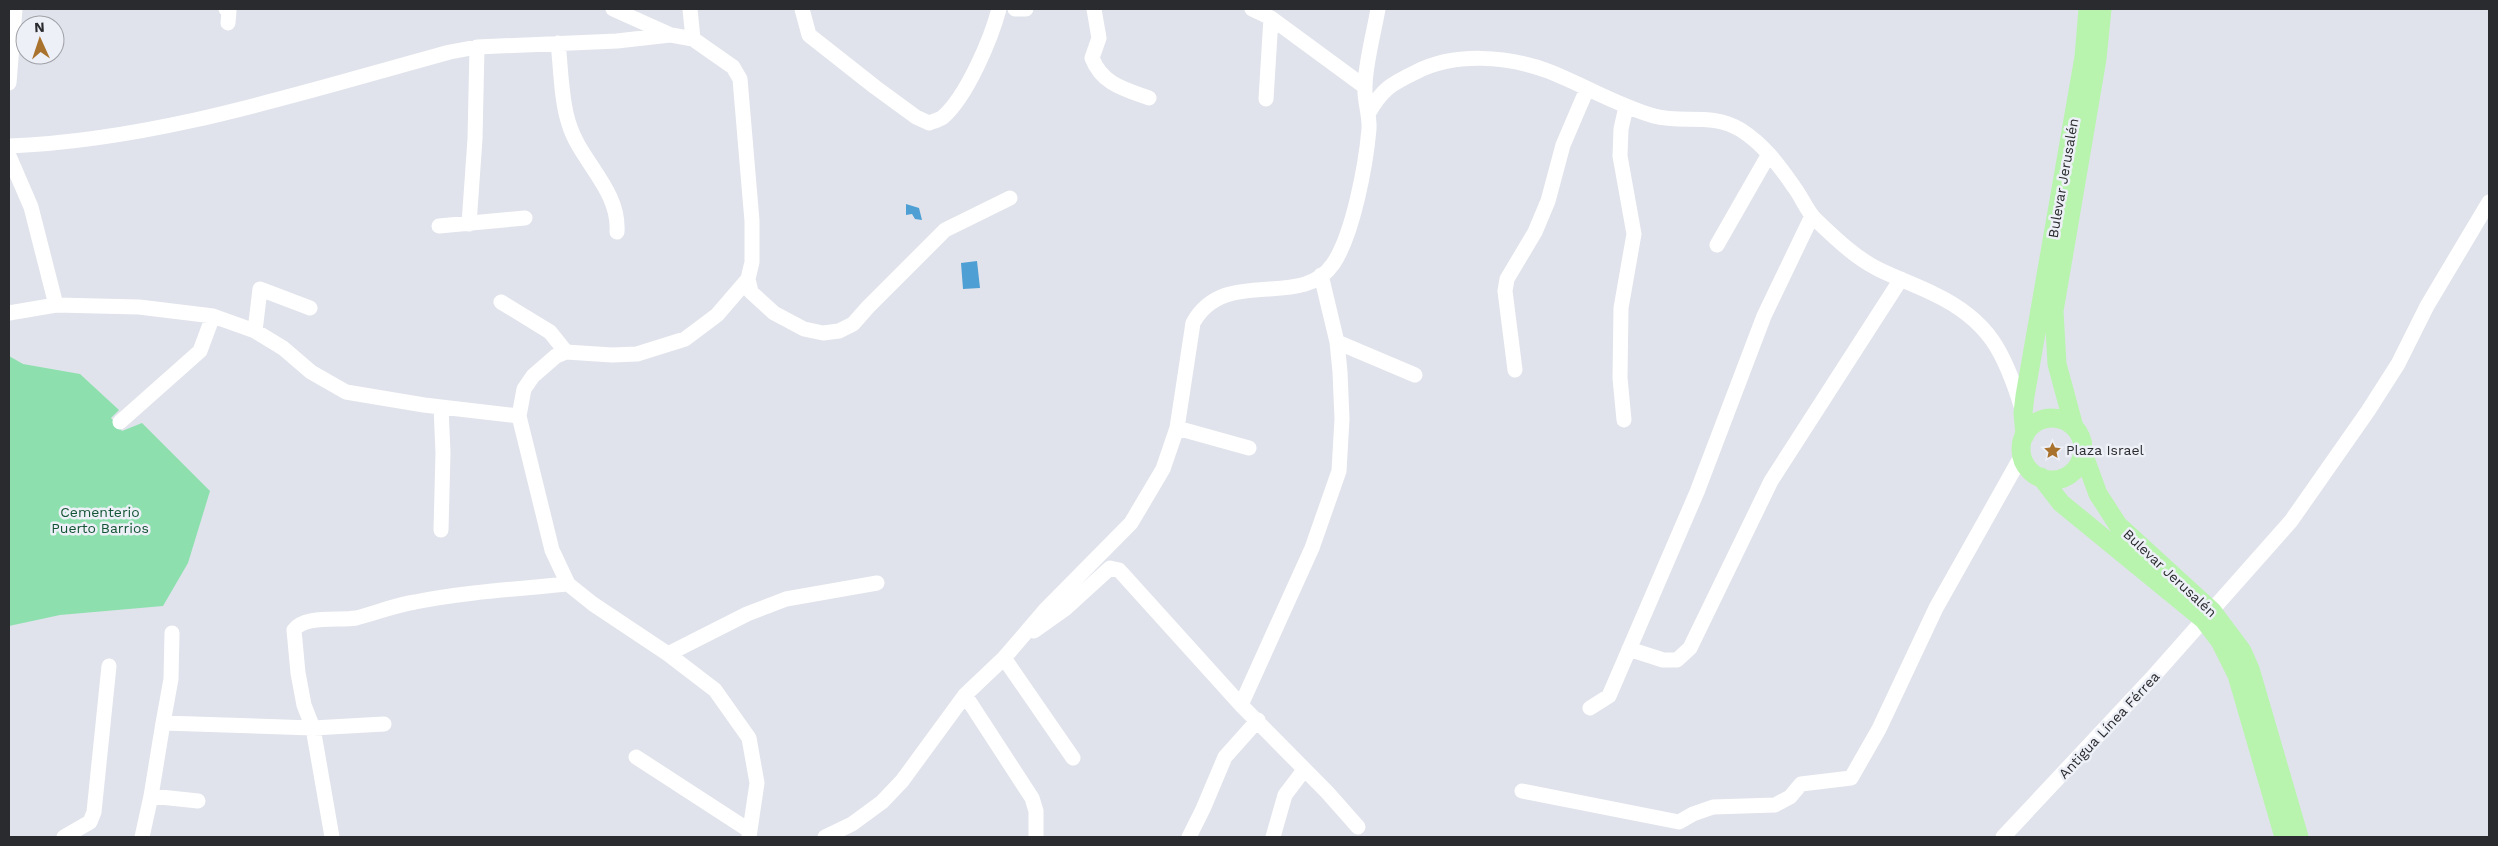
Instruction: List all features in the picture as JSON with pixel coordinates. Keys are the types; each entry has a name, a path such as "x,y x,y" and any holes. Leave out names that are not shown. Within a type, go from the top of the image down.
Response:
{"main road":[{"name":"Bulevar Jerusalén","path":"2025,435 2023,413 2084,57 2088,9"},
{"name":"Bulevar Jerusalén","path":"2074,427 2057,364 2054,311 2097,59 2102,9"},
{"path":"2057,418 2074,427 2082,438 2083,452 2077,466 2070,474 2051,479 2041,477 2029,468 2022,455 2025,435 2038,421 2057,418"},
{"name":"Bulevar Jerusalén","path":"2083,452 2098,494 2118,525 2242,651 2250,669 2299,837"},
{"name":"Bulevar Jerusalén","path":"2041,477 2052,494 2061,503 2208,616 2237,675 2284,837"}],"street":[{"path":"9,83 15,9"},
{"path":"613,9 646,29 693,40 733,67 740,79 752,221 752,262 748,279 751,292 774,313 804,329 823,333 839,331 854,324 868,307 945,230 1010,198"},
{"path":"690,9 693,40"},
{"path":"802,9 809,35 829,53 909,112 929,123 942,118 955,104 977,66 999,9"},
{"path":"1015,9 1026,9"},
{"path":"1094,9 1099,38 1092,58 1097,71 1110,83 1149,98"},
{"path":"1252,9 1271,18 1364,87"},
{"path":"825,837 852,824 882,802 902,781 965,695 1004,658 1046,610 1131,524 1163,470 1177,428 1193,323 1198,314 1206,306 1228,294 1242,290 1276,289 1300,285 1321,275 1333,265 1346,240 1354,214 1369,129 1364,87 1378,9"},
{"path":"1266,99 1271,18"},
{"path":"9,146 87,139 135,131 256,105 450,52 478,47 617,41 646,29"},
{"path":"558,43 568,123 575,140 604,184 614,206 618,232"},
{"path":"469,224 476,139 478,47"},
{"path":"1368,114 1386,88 1420,70 1448,61 1480,59 1512,62 1547,71 1626,107 1662,118 1692,118 1720,121 1740,129 1769,154 1794,187 1812,216 1861,259 1963,310 1991,335 2011,372 2023,413"},
{"path":"1515,370 1505,291 1507,279 1536,232 1548,201 1564,145 1587,89"},
{"path":"1624,420 1620,378 1621,308 1634,234 1620,156 1621,129 1626,107"},
{"path":"1717,245 1769,154"},
{"path":"10,162 31,207 56,305"},
{"name":"Antigua Línea Férrea","path":"2003,837 2151,679 2292,520 2368,411 2398,364 2427,306 2489,202"},
{"path":"1590,708 1609,696 1697,492 1764,316 1812,216"},
{"path":"439,226 525,218"},
{"path":"1242,704 1312,548 1339,471 1342,419 1337,342 1321,275"},
{"path":"636,757 749,834 757,784 748,738 715,690 668,654 593,604 568,584 552,550 519,416 524,389 544,364 566,352 612,355 637,354 685,339 717,315 748,279"},
{"path":"1629,649 1663,660 1677,660 1690,648 1721,588 1771,481 1901,279"},
{"path":"255,331 260,289 310,308"},
{"path":"501,302 550,332 566,352"},
{"path":"9,313 56,305 139,307 213,316 255,331 283,348 311,372 346,392 441,408 519,416"},
{"path":"120,422 200,351 213,316"},
{"path":"1337,342 1415,376"},
{"path":"441,408 441,530"},
{"path":"1177,428 1249,448"},
{"path":"1522,791 1679,822 1693,814 1713,807 1775,805 1790,797 1800,784 1851,778 1879,729 1936,608 2022,455"},
{"path":"1018,642 1065,610 1110,568 1119,570 1358,827"},
{"path":"668,654 747,614 786,599 877,583"},
{"path":"332,837 313,728 304,705 298,673 294,630 298,625 308,622 354,618 414,602 468,594 568,584"},
{"path":"142,837 171,679 172,634"},
{"path":"1004,658 1074,758"},
{"path":"64,837 90,822 94,812 109,666"},
{"path":"965,695 1032,798 1036,811 1036,837"},
{"path":"1188,837 1203,809 1225,756 1258,720"},
{"path":"163,723 313,728 384,724"},
{"path":"1273,837 1285,795 1304,770"},
{"path":"151,796 198,801"}],"green space":[{"name":"Cementerio Puerto Barrios","path":"9,356 23,364 80,374 119,410 111,418 122,431 142,423 210,491 188,563 163,606 60,615 9,626"}],"water":[{"path":"906,204 919,208 922,220 915,219 912,214 906,215"},
{"path":"977,261 980,288 963,289 961,263"}],"place":[{"name":"Plaza Israel","path":"2052,450"}]}
